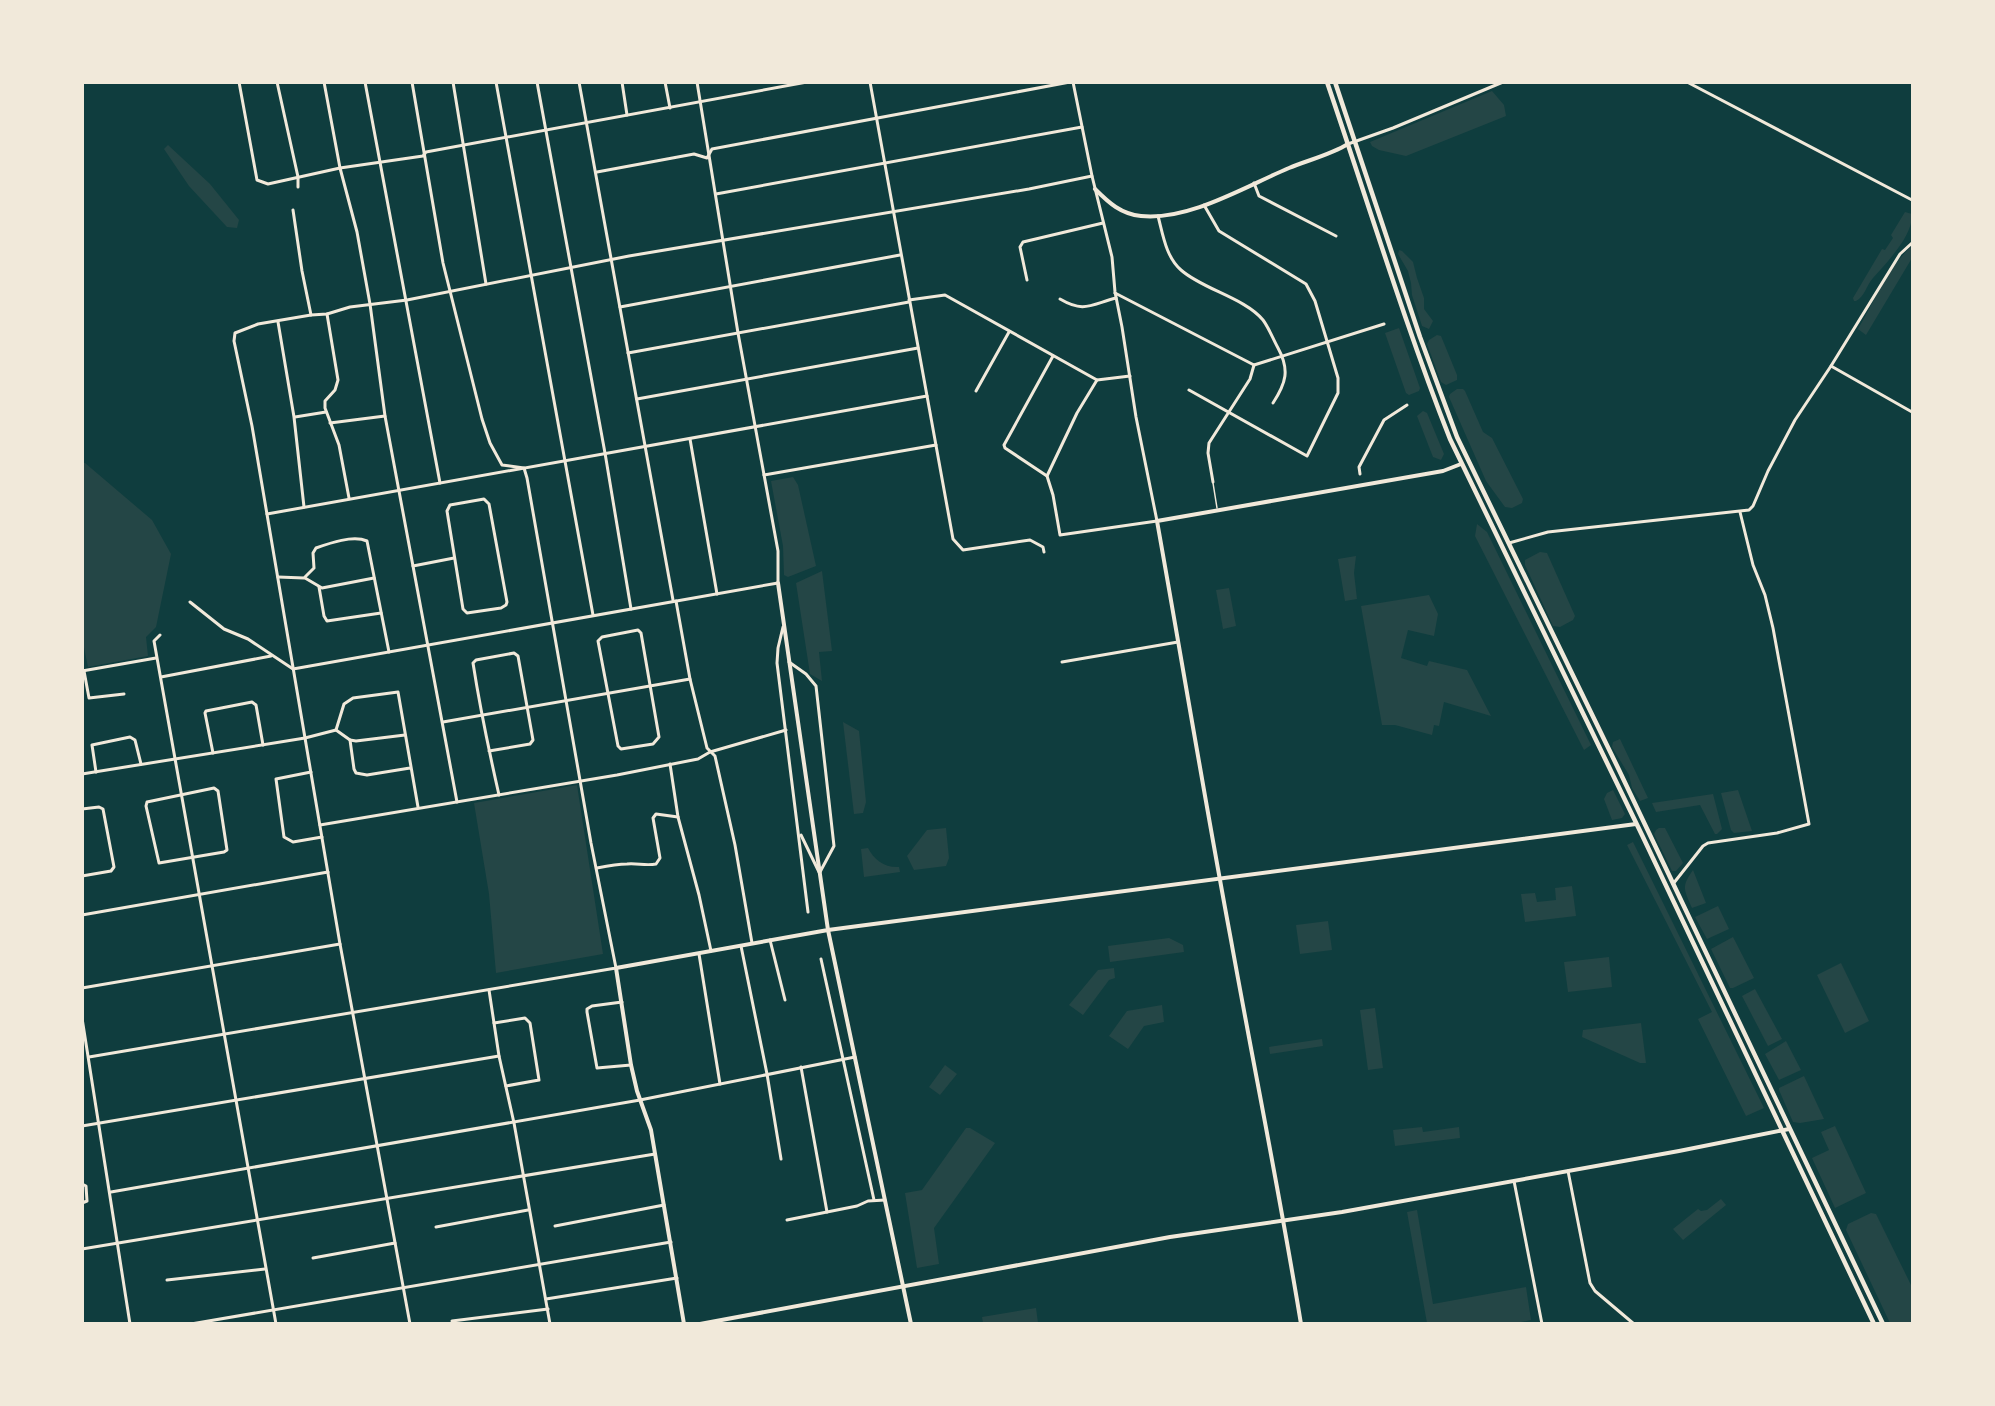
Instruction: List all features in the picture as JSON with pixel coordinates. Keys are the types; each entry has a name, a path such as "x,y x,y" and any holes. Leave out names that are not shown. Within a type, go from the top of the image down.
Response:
{"main road":[{"path":"1327,82 1433,396 1461,464 1874,1323"},
{"path":"1335,82 1439,392 1457,437 1883,1323"},
{"path":"1636,824 1642,821"}],"street":[{"path":"239,82 257,180 268,184 340,168 423,156 426,152 807,82"},
{"path":"277,82 298,177 298,187"},
{"path":"324,82 340,168 357,232 370,304 385,416 457,802"},
{"path":"365,82 440,483"},
{"path":"412,82 423,156 450,291 482,419 490,443 502,465 524,468"},
{"path":"453,82 486,284"},
{"path":"496,82 593,615"},
{"path":"537,82 632,609"},
{"path":"579,82 597,172 644,447 690,680 710,752 715,756 735,845 752,943"},
{"path":"622,82 627,115"},
{"path":"665,82 670,108"},
{"path":"698,82 738,333 778,552 778,583 783,627 828,930 911,1323"},
{"path":"870,82 953,539 963,550 1030,540 1043,547 1044,552"},
{"path":"597,172 694,154 707,158 712,149 1072,82 1112,257 1115,292 1136,417 1157,521 1301,1323"},
{"path":"1095,189 1116,208 1141,216 1158,216 1204,205 1503,82"},
{"path":"1687,82 1912,200"},
{"path":"716,194 1082,127"},
{"path":"410,1323 352,1012 252,426 234,341 235,333 258,324 327,314 350,307 407,300 723,240 1029,189 1092,176"},
{"path":"1254,183 1259,196 1336,236"},
{"path":"1188,390 1307,456 1338,393 1338,378 1328,343 1315,301 1306,284 1219,231 1204,205"},
{"path":"293,210 311,315"},
{"path":"1158,216 1168,254 1182,272 1247,308 1262,319 1282,355 1286,374 1285,383 1273,403"},
{"path":"1027,280 1020,248 1023,242 1103,223"},
{"path":"1509,543 1548,532 1749,510 1795,420 1900,254 1912,243"},
{"path":"620,307 900,255"},
{"path":"1115,292 1254,365 1384,324"},
{"path":"628,353 945,295 1097,380 1130,376"},
{"path":"1060,299 1075,308 1087,307 1116,298"},
{"path":"327,314 338,380 335,390 325,401 326,412 339,445 349,499"},
{"path":"278,322 294,417 304,507"},
{"path":"976,391 1008,332"},
{"path":"637,399 918,348"},
{"path":"1053,356 1004,444 1005,448 1047,476 1060,535 1157,521 1443,471 1461,464"},
{"path":"1213,482 1208,453 1209,443 1250,379 1254,365"},
{"path":"1831,366 1912,412"},
{"path":"1047,476 1077,413 1097,380"},
{"path":"267,514 927,396"},
{"path":"1359,474 1359,466 1384,420 1407,405"},
{"path":"294,417 326,412"},
{"path":"330,423 385,416"},
{"path":"690,439 717,594"},
{"path":"764,475 936,445"},
{"path":"524,468 616,968 631,1065 649,1124 684,1323"},
{"path":"486,500 489,504 496,539 506,605 501,608 466,614 463,609 454,558 447,507 486,500"},
{"path":"1673,884 1703,846 1708,843 1777,833 1809,824 1773,628 1740,512"},
{"path":"304,578 314,568 313,553 316,548 334,542 361,539 367,541 389,652"},
{"path":"413,566 454,558"},
{"path":"278,577 304,578 319,587 374,578"},
{"path":"190,602 224,628 248,639 293,669 778,583"},
{"path":"319,587 327,621 381,613"},
{"path":"783,627 777,663 808,912"},
{"path":"638,630 642,633 659,734 658,741 653,744 623,749 618,746 609,693 598,641 602,637 638,630"},
{"path":"160,634 154,641 156,658 276,1323"},
{"path":"1062,662 1178,642"},
{"path":"489,751 530,744 533,740 518,656 512,653 476,660 473,663 489,751 499,795"},
{"path":"161,677 272,656"},
{"path":"124,694 89,698 83,671 156,658"},
{"path":"789,662 806,674 816,686 834,846 820,874"},
{"path":"443,722 690,680"},
{"path":"336,730 343,706 350,699 396,692 399,694 418,807"},
{"path":"213,753 206,711 252,702 256,705 263,744"},
{"path":"82,774 305,738 336,730"},
{"path":"336,730 350,740 356,741 405,735"},
{"path":"320,825 699,759 710,752 786,730"},
{"path":"96,772 92,745 130,737 135,740 141,764"},
{"path":"350,740 354,769 359,774 367,775 410,768"},
{"path":"670,764 678,817 711,951"},
{"path":"311,772 276,779 284,837 293,842 322,837"},
{"path":"214,788 218,790 228,848 224,852 161,863 157,861 146,806 149,801 182,794 214,788"},
{"path":"82,809 99,807 103,809 114,867 109,871 82,876"},
{"path":"596,868 624,864 648,866 656,864 660,858 653,818 656,814 678,817"},
{"path":"88,1057 699,954 828,930 1636,824"},
{"path":"799,830 820,874"},
{"path":"82,915 328,872"},
{"path":"770,940 785,1000"},
{"path":"82,988 340,944"},
{"path":"741,946 767,1074 781,1159"},
{"path":"699,954 720,1084"},
{"path":"821,959 874,1200"},
{"path":"489,990 499,1056 514,1123 550,1323"},
{"path":"622,1002 592,1006 587,1009 597,1068 631,1065"},
{"path":"82,1018 130,1323"},
{"path":"494,1023 525,1018 530,1023 539,1080 506,1086"},
{"path":"82,1126 499,1056"},
{"path":"111,1192 514,1123 855,1057"},
{"path":"801,1067 827,1212"},
{"path":"700,1323 1170,1236 1342,1212 1789,1129"},
{"path":"82,1249 655,1154"},
{"path":"1568,1171 1590,1283 1595,1291 1634,1323"},
{"path":"1514,1181 1542,1323"},
{"path":"82,1184 86,1186 87,1201 82,1203"},
{"path":"787,1220 874,1200 885,1200"},
{"path":"555,1227 664,1205"},
{"path":"436,1227 528,1210"},
{"path":"191,1323 671,1242"},
{"path":"313,1258 395,1244"},
{"path":"168,1280 266,1269"},
{"path":"546,1299 677,1278"},
{"path":"452,1321 548,1309"}],"lane":[{"path":"1213,482 1215,511"}],"shaded area":[{"path":"1492,91 1504,105 1506,116 1406,156 1379,150 1370,142"},
{"path":"168,145 210,184 239,220 237,228 227,227 189,186 164,149"},
{"path":"1905,212 1912,214 1904,240 1861,296 1854,301 1853,298 1882,249 1885,250 1893,238 1891,235"},
{"path":"1912,246 1912,258 1866,335 1858,329 1889,274 1903,254"},
{"path":"1399,250 1413,262 1424,298 1424,309 1433,321 1429,329 1422,326 1412,295 1408,271 1398,254"},
{"path":"1399,328 1420,388 1419,391 1409,395 1406,393 1385,333"},
{"path":"1437,335 1441,336 1457,375 1457,380 1446,385 1441,382 1427,344"},
{"path":"1457,389 1465,391 1483,432 1492,438 1523,499 1522,503 1512,508 1505,507 1486,481 1449,397"},
{"path":"1423,411 1427,413 1444,454 1441,460 1433,457 1417,416"},
{"path":"83,463 152,520 171,554 156,627 146,637 148,656 88,667 82,638"},
{"path":"793,477 798,485 816,566 788,577 784,575 783,546 771,481"},
{"path":"1477,524 1487,532 1591,745 1584,750 1475,536"},
{"path":"1540,552 1547,553 1575,616 1573,620 1560,627 1553,626 1525,565 1525,560"},
{"path":"1356,556 1354,573 1357,599 1345,601 1338,559"},
{"path":"822,571 832,651 819,652 822,681 810,674 796,583"},
{"path":"1229,588 1236,626 1223,629 1216,590"},
{"path":"1429,595 1438,614 1434,636 1408,630 1401,658 1427,666 1429,661 1467,670 1491,716 1444,702 1439,726 1434,725 1432,735 1395,725 1382,725 1361,606"},
{"path":"843,722 859,731 866,802 863,813 854,814"},
{"path":"1620,739 1648,798 1640,801 1632,788 1629,775 1612,747 1613,742"},
{"path":"577,785 603,954 496,973 489,894 474,803"},
{"path":"1613,790 1625,814 1622,818 1612,820 1604,799 1607,793"},
{"path":"1738,790 1752,831 1734,833 1731,830 1721,793"},
{"path":"1713,794 1722,829 1717,834 1700,805 1656,812 1652,803"},
{"path":"946,828 949,858 946,866 914,870 907,856 927,830"},
{"path":"1659,828 1665,828 1683,863 1676,871 1672,871 1654,834"},
{"path":"1633,842 1764,1108 1746,1116 1698,1019 1712,1012 1627,845"},
{"path":"868,848 880,862 899,867 900,872 864,877 861,849"},
{"path":"1693,870 1706,903 1692,908 1685,884"},
{"path":"1572,886 1576,916 1525,922 1521,894 1535,893 1537,902 1556,900 1555,888"},
{"path":"1718,906 1729,929 1707,939 1695,917"},
{"path":"1328,921 1332,950 1300,954 1296,925"},
{"path":"1733,937 1754,978 1730,988 1711,949"},
{"path":"1169,938 1183,945 1184,952 1110,962 1108,946"},
{"path":"1609,957 1612,987 1568,992 1564,962"},
{"path":"1841,963 1869,1021 1845,1033 1817,975"},
{"path":"1114,968 1115,978 1109,980 1083,1015 1069,1005 1098,970"},
{"path":"1755,989 1782,1039 1768,1046 1742,996"},
{"path":"1162,1005 1164,1022 1144,1026 1128,1049 1109,1036 1127,1011"},
{"path":"1375,1008 1383,1068 1368,1070 1360,1010"},
{"path":"1641,1023 1646,1063 1640,1063 1582,1037 1583,1030"},
{"path":"1322,1039 1323,1046 1270,1054 1269,1047"},
{"path":"1786,1041 1801,1070 1779,1080 1765,1054"},
{"path":"945,1065 957,1074 940,1095 929,1087"},
{"path":"1804,1076 1824,1119 1793,1122 1779,1088"},
{"path":"1835,1126 1866,1193 1835,1208 1812,1158 1829,1150 1821,1132"},
{"path":"1422,1127 1423,1132 1459,1127 1460,1138 1395,1146 1393,1130"},
{"path":"966,1128 970,1128 995,1143 934,1228 939,1264 917,1268 905,1193 922,1190"},
{"path":"1721,1199 1726,1205 1683,1240 1673,1229 1698,1209 1707,1210"},
{"path":"1417,1210 1433,1304 1526,1287 1531,1320 1511,1324 1427,1323 1407,1212"},
{"path":"1871,1213 1876,1214 1912,1287 1912,1323 1890,1323 1846,1230 1848,1224"},
{"path":"1036,1308 1038,1323 983,1323 982,1317"}]}
